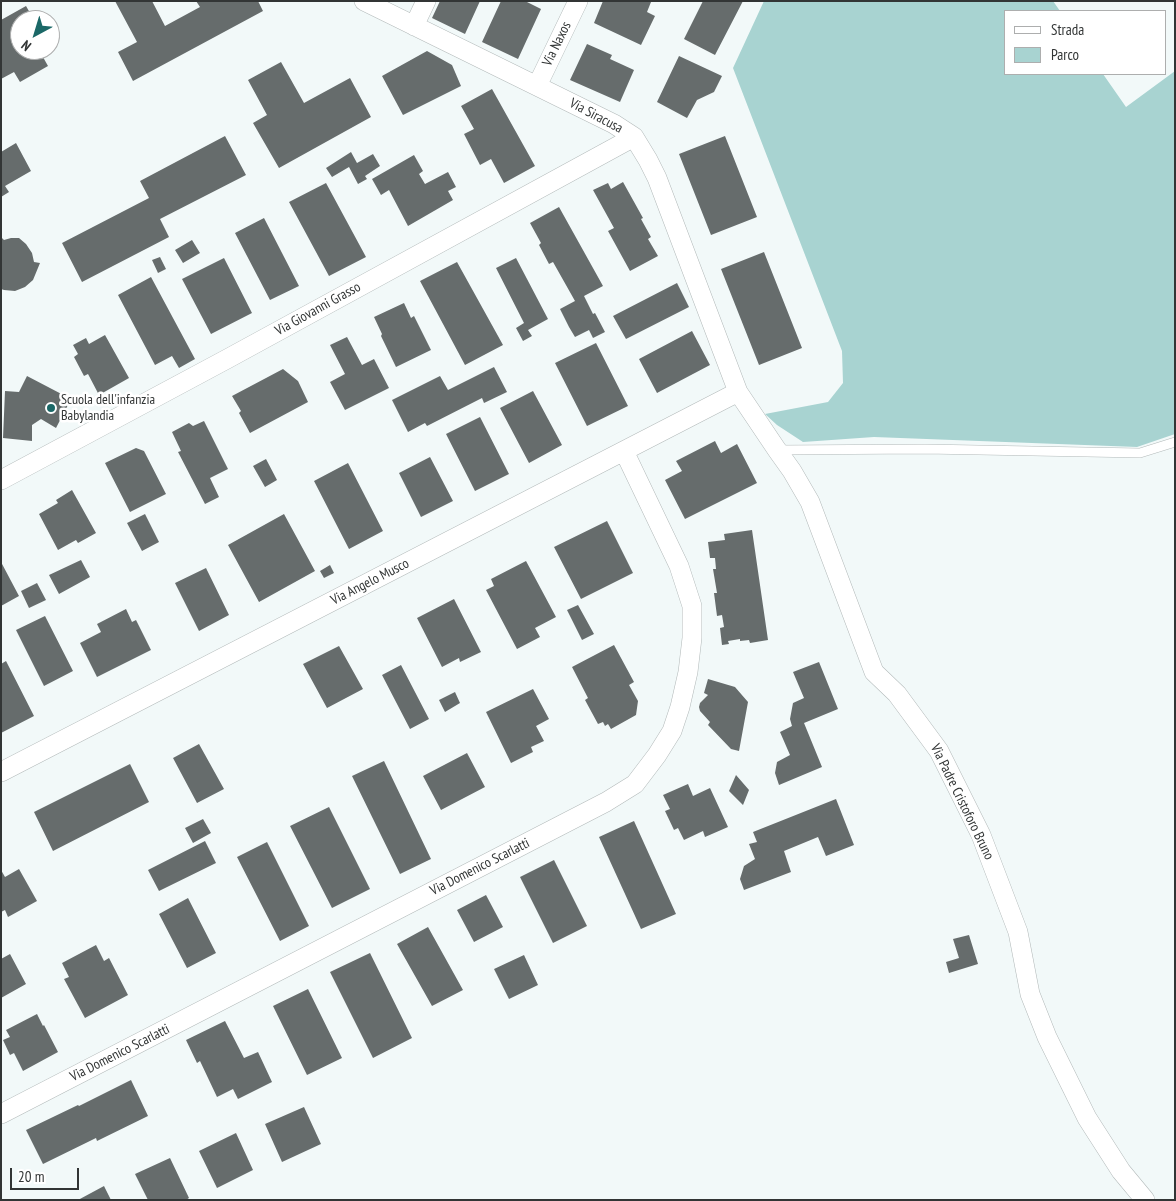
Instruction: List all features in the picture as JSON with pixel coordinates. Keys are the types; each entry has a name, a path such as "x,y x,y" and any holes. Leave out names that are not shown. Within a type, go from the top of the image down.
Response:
{"street":[{"name":"Via Siracusa","path":"364,1 614,124 634,137 657,178 738,392"},
{"path":"414,26 426,1"},
{"name":"Via Naxos","path":"537,86 578,1"},
{"name":"Via Giovanni Grasso","path":"1,480 228,359 634,137"},
{"name":"Via Padre Cristoforo Bruno","path":"738,392 792,471 810,502 874,672 897,694 940,751 982,835 1018,932 1030,994 1046,1037 1087,1118 1121,1171 1145,1200"},
{"name":"Via Angelo Musco","path":"1,772 738,392"},
{"name":"Via Domenico Scarlatti","path":"1,1114 606,802 635,784 672,731 680,707 688,672 692,638 692,606 679,566 624,451"}],"lane":[{"path":"777,450 925,449 1140,453 1175,442"}],"green space":[{"path":"764,1 1053,1 1059,10 1004,10 1004,75 1104,75 1126,107 1175,71 1175,434 1137,447 874,437 803,442 777,425 765,414 828,402 843,383 842,351 733,68"}],"building":[{"path":"115,1 152,1 165,26 200,7 196,1 258,1 263,11 133,81 118,52 137,42"},
{"path":"440,1 480,1 465,34 432,18"},
{"path":"501,1 525,1 541,9 518,59 482,42"},
{"path":"603,1 651,2 647,12 655,16 641,45 594,23"},
{"path":"703,1 743,1 715,55 684,39"},
{"path":"26,6 28,10 19,10"},
{"path":"10,15 10,60 45,60 48,66 20,82 14,72 1,79 1,20"},
{"path":"587,44 612,55 610,59 634,70 620,102 570,80"},
{"path":"427,51 452,65 461,86 403,115 382,76"},
{"path":"679,56 722,76 714,92 697,100 687,118 657,102"},
{"path":"281,62 304,103 350,78 371,117 279,168 253,123 267,115 248,80"},
{"path":"492,89 535,166 504,183 491,159 480,165 464,134 474,129 461,106"},
{"path":"225,136 246,175 160,219 169,237 82,282 62,243 149,198 140,181"},
{"path":"725,136 757,217 711,235 679,154"},
{"path":"16,143 31,171 5,186 9,192 1,197 1,152"},
{"path":"351,152 357,163 373,154 380,166 365,176 367,179 358,184 349,167 332,177 326,168"},
{"path":"414,155 423,171 419,174 425,184 448,172 456,187 448,191 453,200 408,226 389,190 381,195 372,179"},
{"path":"623,182 643,218 641,219 651,237 648,239 658,256 630,271 608,231 614,228 593,190 608,183 611,189"},
{"path":"326,183 366,257 329,276 289,202"},
{"path":"559,207 603,286 584,296 605,332 593,338 589,330 575,337 569,327 560,309 575,301 553,262 549,264 539,245 541,243 530,223"},
{"path":"264,218 299,286 270,300 235,233"},
{"path":"1,237 4,240 19,238 32,253 34,262 40,263 33,280 25,287 15,291 1,289"},
{"path":"192,240 200,253 183,263 175,250"},
{"path":"764,252 802,348 759,365 721,269"},
{"path":"160,257 166,269 158,273 152,260"},
{"path":"224,258 252,313 211,334 182,279"},
{"path":"516,258 548,319 528,330 532,336 523,341 516,328 524,323 496,268"},
{"path":"457,262 503,345 465,365 420,281"},
{"path":"151,277 195,359 179,368 172,356 155,365 118,295"},
{"path":"677,283 689,307 626,339 613,316"},
{"path":"404,303 411,318 414,316 431,350 396,367 374,317"},
{"path":"692,331 710,365 657,393 639,359"},
{"path":"105,335 129,378 99,395 88,374 84,376 74,357 78,354 73,345 86,338 89,344"},
{"path":"347,337 362,365 374,359 389,388 345,410 330,382 345,374 330,345"},
{"path":"596,343 628,406 587,426 555,363"},
{"path":"494,367 507,392 484,403 482,398 427,426 425,423 408,432 392,400 440,376 448,390"},
{"path":"283,369 298,381 308,402 250,433 239,413 241,411 232,396"},
{"path":"27,376 71,399 56,428 41,419 32,425 32,441 3,438 5,391 19,392"},
{"path":"533,391 562,445 529,463 500,408"},
{"path":"480,417 509,474 475,491 446,434"},
{"path":"204,421 228,469 210,478 219,497 205,504 178,452 181,451 172,432 189,423 193,426"},
{"path":"715,441 721,453 737,444 757,483 685,519 665,480 682,471 676,461"},
{"path":"136,448 144,451 166,494 130,512 105,463"},
{"path":"430,457 453,501 421,517 399,473"},
{"path":"266,459 277,480 265,487 253,466"},
{"path":"348,463 383,531 349,549 314,481"},
{"path":"72,490 96,533 78,543 76,540 58,550 39,514 58,503 56,500"},
{"path":"145,514 159,542 142,551 127,523"},
{"path":"284,514 315,571 259,602 228,545"},
{"path":"607,521 633,573 581,599 554,547"},
{"path":"752,530 768,640 750,643 749,640 740,641 740,639 728,641 729,644 722,645 720,628 724,627 722,615 717,616 714,593 717,593 713,569 716,569 715,558 710,558 708,542 725,540 724,534"},
{"path":"81,560 90,577 59,594 49,575"},
{"path":"526,561 556,617 535,628 540,637 517,649 486,590 494,586 491,579"},
{"path":"1,562 19,596 1,606"},
{"path":"330,565 334,573 324,578 320,571"},
{"path":"206,568 229,615 199,631 175,583"},
{"path":"37,583 46,600 29,608 21,591"},
{"path":"454,599 481,652 460,662 459,658 442,667 417,618"},
{"path":"578,605 594,634 582,640 567,610"},
{"path":"126,609 132,622 136,620 151,650 97,677 80,643 101,632 97,624"},
{"path":"45,616 73,671 44,686 16,630"},
{"path":"614,645 634,682 629,685 638,701 636,715 611,729 608,724 605,726 603,722 598,724 585,700 588,698 572,667"},
{"path":"339,646 363,689 327,708 303,664"},
{"path":"6,661 34,716 1,733 1,664"},
{"path":"819,662 838,709 804,723 822,767 779,785 775,773 777,762 790,755 780,732 792,726 790,719 793,703 804,698 793,672"},
{"path":"401,665 429,719 410,729 382,675"},
{"path":"708,679 735,687 748,702 739,751 731,749 708,725 710,722 700,711 700,703 708,695 704,693"},
{"path":"533,689 549,719 536,726 544,741 531,747 533,752 511,763 486,712"},
{"path":"455,692 460,703 445,712 439,700"},
{"path":"199,744 224,789 197,803 173,758"},
{"path":"467,753 485,787 441,810 423,776"},
{"path":"384,761 431,859 400,874 352,776"},
{"path":"130,764 149,802 53,851 34,812"},
{"path":"736,775 749,790 743,805 729,791"},
{"path":"688,784 693,796 710,788 728,827 705,837 703,831 684,840 678,828 674,830 665,811 670,809 663,795"},
{"path":"836,799 854,845 826,856 818,837 784,851 791,872 744,890 740,879 744,866 755,859 749,844 757,842 753,832"},
{"path":"329,807 370,889 332,908 290,826"},
{"path":"203,819 211,833 193,843 185,828"},
{"path":"634,821 676,914 641,929 599,837"},
{"path":"205,841 216,863 159,891 148,870"},
{"path":"267,842 309,926 280,941 237,857"},
{"path":"554,860 587,926 553,943 520,877"},
{"path":"19,869 37,901 8,917 5,910 1,912 1,870 5,877"},
{"path":"486,895 503,927 474,942 457,910"},
{"path":"188,898 216,953 187,968 159,914"},
{"path":"428,927 463,990 432,1006 397,944"},
{"path":"969,935 978,964 949,973 946,962 959,958 953,939"},
{"path":"96,945 104,961 109,958 128,995 85,1018 64,979 69,977 62,963"},
{"path":"370,953 412,1038 373,1058 330,972"},
{"path":"10,954 26,984 1,998 1,959"},
{"path":"524,955 538,985 509,999 494,969"},
{"path":"308,989 342,1058 307,1075 273,1006"},
{"path":"37,1014 58,1052 23,1071 14,1053 10,1055 3,1040 10,1037 6,1030"},
{"path":"225,1021 244,1058 258,1052 272,1082 238,1099 233,1089 217,1097 200,1061 197,1063 186,1040"},
{"path":"131,1080 148,1116 97,1141 96,1138 43,1164 26,1130"},
{"path":"304,1107 321,1144 282,1162 265,1124"},
{"path":"236,1133 253,1170 217,1188 199,1151"},
{"path":"170,1158 189,1198 186,1200 148,1200 135,1174"},
{"path":"104,1186 111,1200 78,1200"}],"place":[{"name":"Scuola dell'infanzia Babylandia","path":"51,408"}]}
